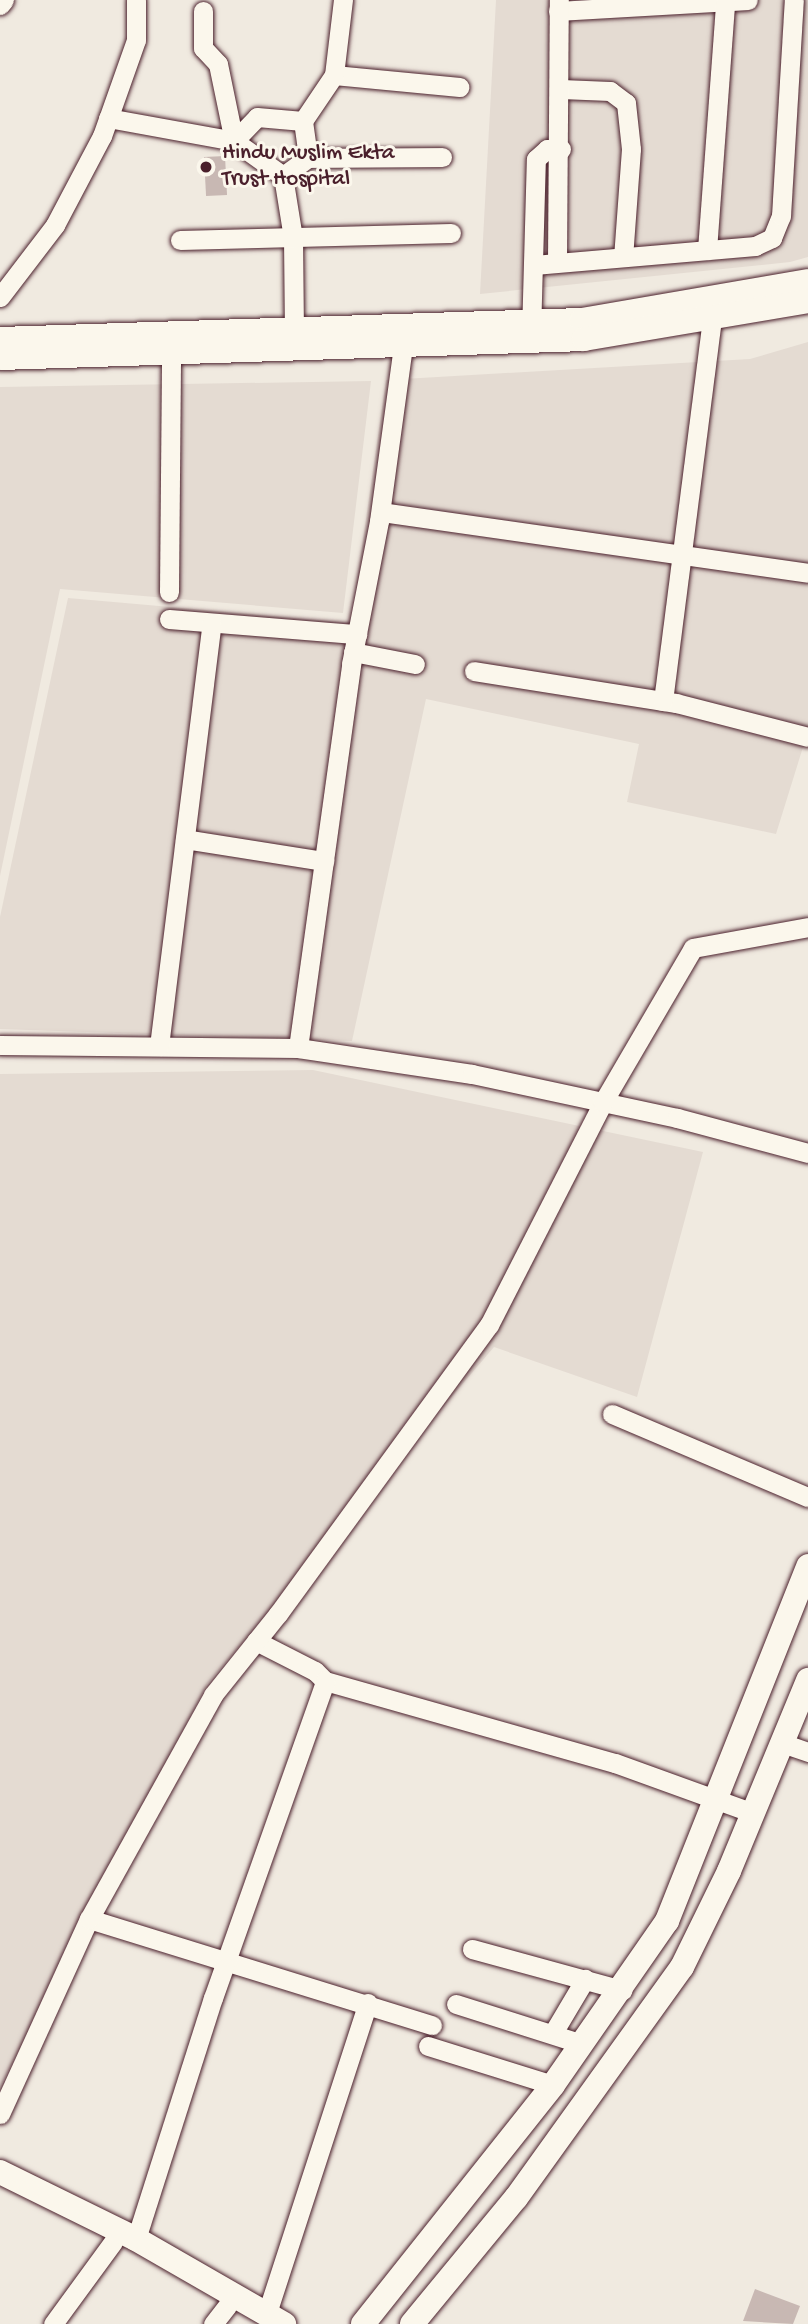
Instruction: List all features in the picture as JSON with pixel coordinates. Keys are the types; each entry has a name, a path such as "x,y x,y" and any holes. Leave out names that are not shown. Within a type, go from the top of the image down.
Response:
{"main road":[{"path":"0,358 403,345 531,331 808,281"},
{"path":"0,339 294,329 531,331 584,339 808,301"},
{"path":"363,2324 553,2085 622,1990 667,1920 718,1799 808,1566"},
{"path":"412,2324 516,2198 682,1967 753,1813 808,1682"},
{"path":"0,2172 270,2320"},
{"path":"0,2189 125,2241 220,2315 270,2320"}],"street":[{"path":"0,5 4,0"},
{"path":"0,297 55,225 108,118 136,40 136,0"},
{"path":"308,159 303,121 334,75 343,0"},
{"path":"557,262 561,149 559,5 748,0"},
{"path":"534,265 755,246 778,230 794,0"},
{"path":"707,250 725,2"},
{"path":"203,11 203,48 218,64 234,141"},
{"path":"334,75 459,87"},
{"path":"561,89 610,91 626,103 631,149 622,257"},
{"path":"234,141 257,117 303,121"},
{"path":"108,118 234,141 283,176 293,238 294,329"},
{"path":"531,331 536,159 547,149 561,149"},
{"path":"283,176 308,159 442,157"},
{"path":"180,240 451,233"},
{"path":"663,701 712,318"},
{"path":"298,1048 355,643 381,512 403,345"},
{"path":"169,592 171,353"},
{"path":"381,512 683,552 808,573"},
{"path":"169,620 212,622 355,643 415,664"},
{"path":"159,1046 212,622"},
{"path":"474,671 663,701 808,736"},
{"path":"185,839 324,861"},
{"path":"0,2114 89,1919 213,1695 256,1642 489,1325 603,1102 693,947 808,927"},
{"path":"0,1045 298,1048 472,1074 603,1102 808,1153"},
{"path":"612,1414 808,1497"},
{"path":"256,1642 315,1671 325,1681 615,1763 753,1813"},
{"path":"53,2324 125,2241 325,1681"},
{"path":"782,1743 808,1752"},
{"path":"89,1919 227,1959 432,2025"},
{"path":"472,1949 622,1990"},
{"path":"552,2033 585,1979"},
{"path":"270,2320 368,2003"},
{"path":"456,2004 582,2044"},
{"path":"428,2046 553,2085"}],"shaded area":[{"path":"496,0 808,0 808,257 790,262 480,294"},
{"path":"808,342 808,731 776,834 627,802 639,744 426,699 352,1041 0,1029 0,917 68,598 351,623 386,380 750,359"},
{"path":"371,381 343,613 60,589 0,876 0,387"},
{"path":"313,1070 703,1152 637,1397 494,1347 207,1684 0,2087 0,1074"}],"building":[{"path":"225,156 227,195 206,196 204,157"},
{"path":"755,2289 800,2306 793,2324 743,2321"}],"place":[{"name":"Hindu Muslim Ekta Trust Hospital","path":"206,167"}]}
